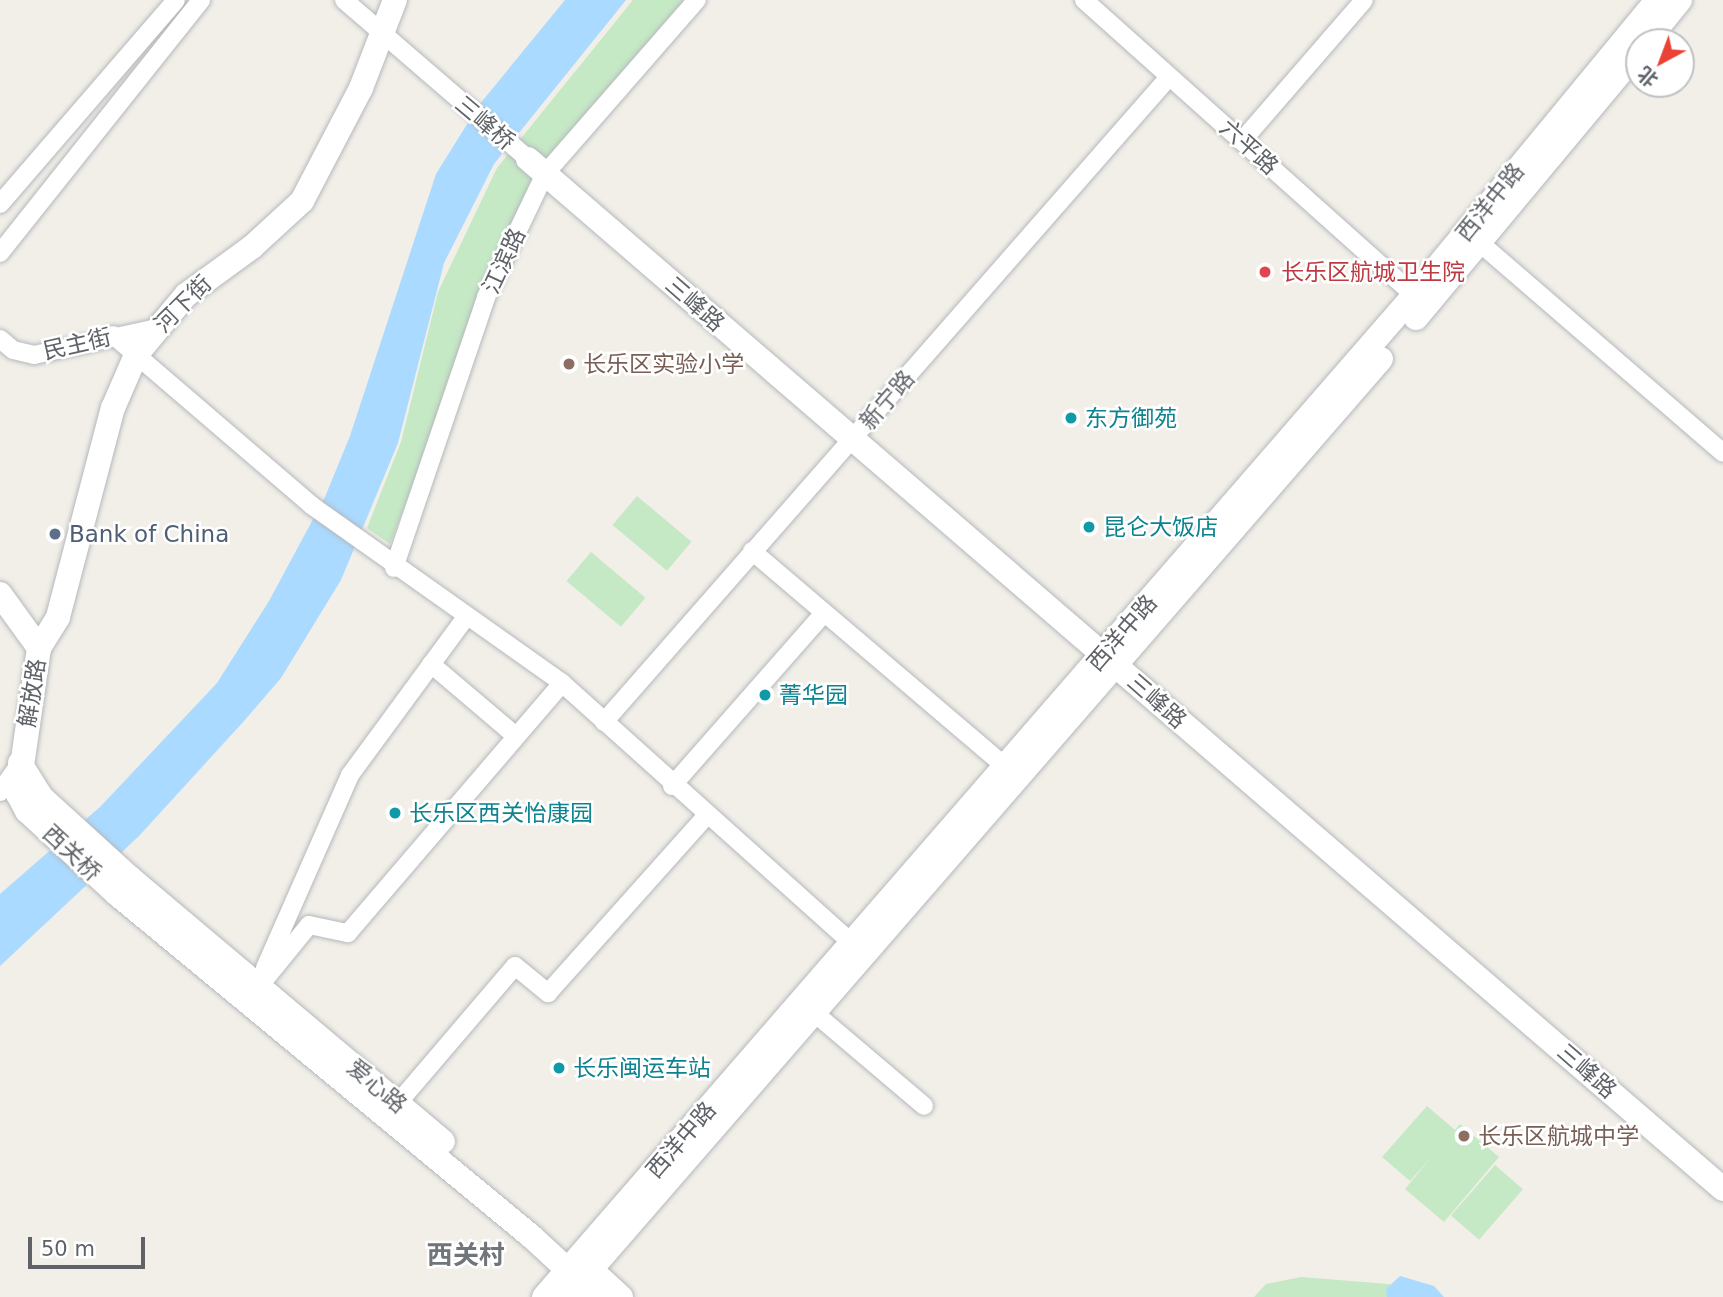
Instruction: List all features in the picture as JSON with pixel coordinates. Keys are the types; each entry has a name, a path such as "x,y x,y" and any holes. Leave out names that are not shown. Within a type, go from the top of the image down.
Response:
{"main road":[{"name":"河下街","path":"39,648 58,617 113,408 136,355 187,295 252,247 302,201 361,88 395,0"},
{"name":"西洋中路","path":"809,1009 853,944 1006,767 1110,661 1414,295 1473,237 1657,0"},
{"path":"1657,28 1680,0"},
{"name":"西洋中路","path":"544,1297 580,1279 1473,237 1625,66"},
{"name":"三峰路","path":"536,167 1723,1189"},
{"name":"解放路","path":"0,594 39,648 20,763"},
{"name":"西关桥","path":"20,763 34,804 124,886"},
{"name":"爱心路","path":"124,886 253,993 580,1279 621,1297"},
{"name":"爱心路","path":"253,993 398,1103 580,1279"}],"street":[{"path":"0,204 176,0"},
{"path":"0,253 201,0"},
{"name":"三峰桥","path":"344,0 536,167"},
{"name":"江滨路","path":"394,568 486,297 536,167 697,0"},
{"name":"六平路","path":"1084,0 1414,295"},
{"path":"1242,141 1364,0"},
{"name":"新宁路","path":"604,722 1169,77"},
{"path":"1473,237 1723,453"},
{"name":"民主街","path":"0,339 13,350 34,355 113,335 157,328"},
{"path":"113,335 311,505 394,568 562,683 672,786 853,944"},
{"path":"752,551 1006,767"},
{"path":"672,786 824,613"},
{"path":"253,993 350,775 466,617"},
{"path":"431,664 516,736"},
{"path":"253,993 309,925 348,933 562,683"},
{"path":"0,792 20,763"},
{"path":"398,1103 515,966 548,993 706,816"},
{"path":"809,1009 924,1107"}],"green space":[{"path":"633,0 684,0 550,155 525,195 390,544 367,528 401,442 438,292 497,168"},
{"path":"637,496 691,542 667,571 613,525"},
{"path":"591,552 645,598 621,627 567,581"},
{"path":"1427,1106 1455,1130 1460,1124 1499,1157 1444,1222 1405,1189 1433,1155 1410,1181 1382,1157"},
{"path":"1495,1165 1523,1189 1479,1240 1451,1216"},
{"path":"1301,1277 1413,1286 1436,1297 1254,1297 1266,1284"}],"water":[{"path":"565,0 626,0 494,164 444,263 398,443 341,580 281,678 244,721 139,836 0,966 0,894 100,807 217,683 269,601 325,497 350,436 436,174 479,105"},
{"path":"1400,1276 1434,1286 1444,1297 1387,1297 1386,1289"}],"place":[{"name":"长乐区航城卫生院","path":"1265,272"},
{"name":"长乐区实验小学","path":"569,364"},
{"name":"东方御苑","path":"1071,418"},
{"name":"昆仑大饭店","path":"1089,527"},
{"name":"Bank of China","path":"55,534"},
{"name":"菁华园","path":"765,695"},
{"name":"长乐区西关怡康园","path":"395,813"},
{"name":"长乐闽运车站","path":"559,1068"},
{"name":"长乐区航城中学","path":"1464,1136"}],"district":[{"name":"西关村","path":"466,1256"}]}
